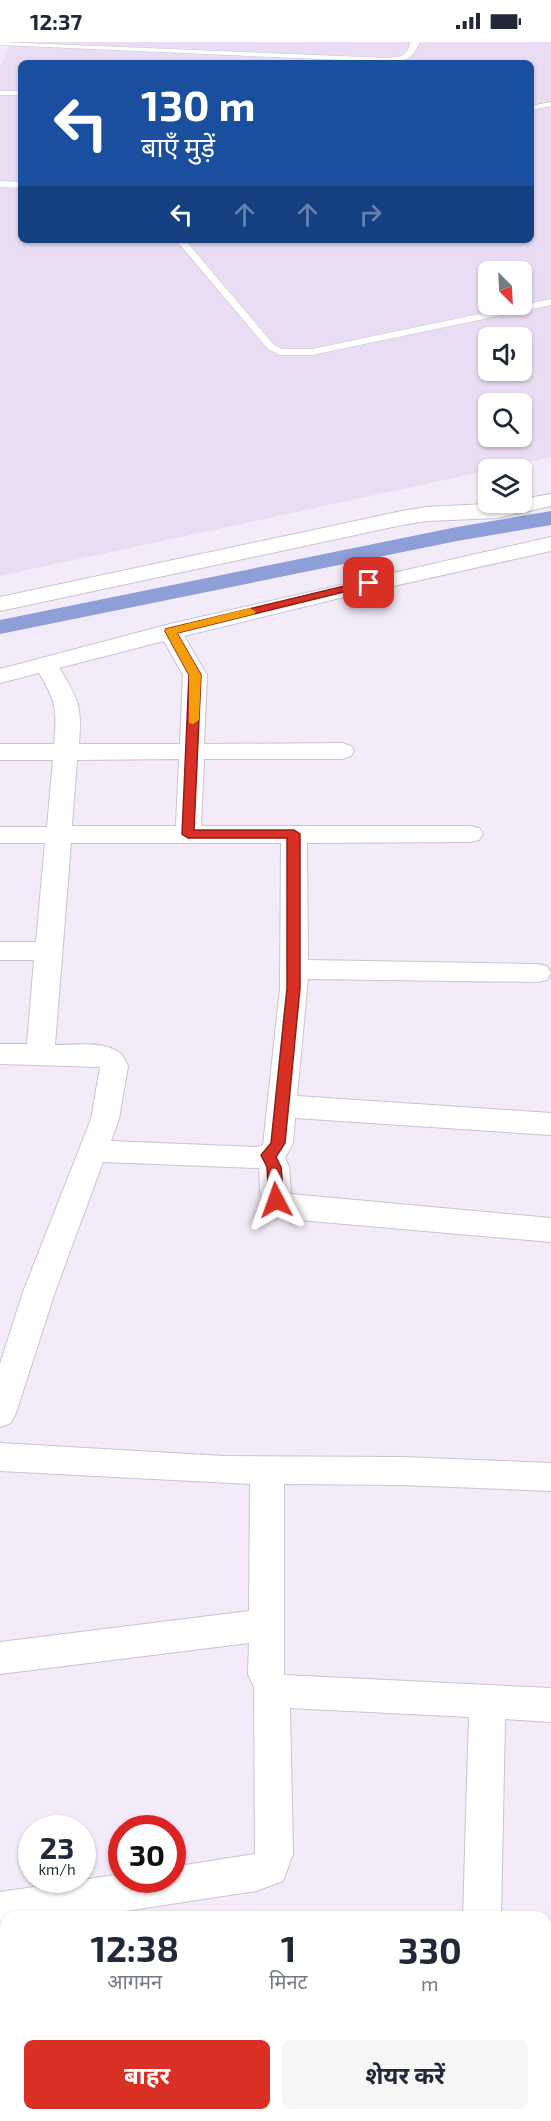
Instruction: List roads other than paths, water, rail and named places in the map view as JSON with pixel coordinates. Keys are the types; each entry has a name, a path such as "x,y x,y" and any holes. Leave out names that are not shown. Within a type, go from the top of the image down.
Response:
{"street":[{"path":"0,604 402,518 428,514 497,511 551,500"},
{"path":"0,676 170,631 413,572 551,544"},
{"path":"170,631 195,675 188,834"},
{"path":"40,1055 68,704 45,664"},
{"path":"0,752 342,751"},
{"path":"93,1150 257,1158 274,1152 278,1143 294,969 294,834"},
{"path":"0,835 470,834"},
{"path":"0,951 48,951"},
{"path":"294,969 537,973"},
{"path":"0,1054 101,1056 110,1060 114,1066 105,1119 39,1292 0,1413"},
{"path":"281,1106 551,1124"},
{"path":"268,1155 274,1167 276,1200 288,1207 551,1230"},
{"path":"0,1457 133,1466 402,1471 551,1477"},
{"path":"0,1911 43,1911 256,1873 270,1868 274,1854 272,1687 266,1674 267,1470"},
{"path":"0,1658 266,1625"},
{"path":"272,1687 282,1691 551,1705"},
{"path":"482,1911 487,1701"}],"lane":[{"path":"0,43 152,46 388,60 409,56 413,53 415,42"},
{"path":"0,93 18,93"},
{"path":"534,107 551,104"},
{"path":"0,184 18,185"},
{"path":"183,243 271,347 280,352 312,352 551,302"}],"waterway":[{"path":"0,627 457,534 551,518"}]}
